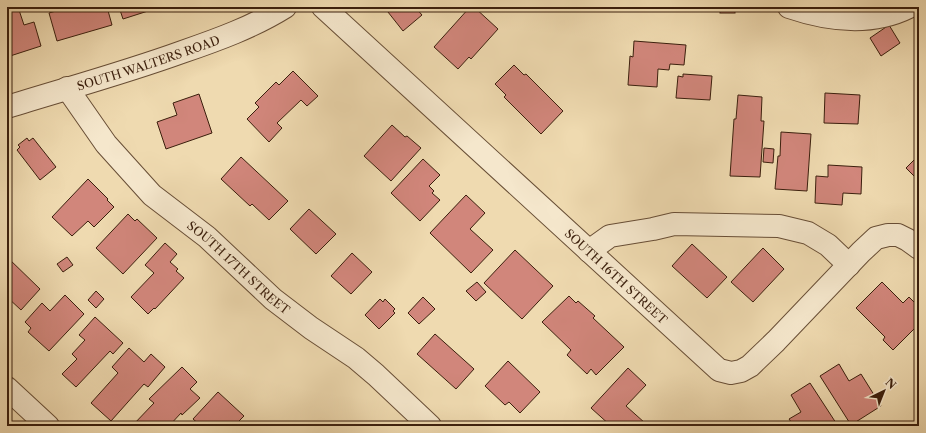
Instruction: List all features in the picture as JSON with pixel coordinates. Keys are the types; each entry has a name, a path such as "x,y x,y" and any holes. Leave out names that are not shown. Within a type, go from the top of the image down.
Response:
{"street":[{"name":"SOUTH WALTERS ROAD","path":"7,107 157,61 210,43 259,21 285,7"},
{"name":"SOUTH 16TH STREET","path":"323,7 719,370 731,373 741,371 750,366 876,238 888,235 898,235 919,248"},
{"path":"789,7 815,15 851,19 880,16 898,12 909,7"},
{"name":"SOUTH 17TH STREET","path":"67,88 106,144 152,195 207,237 273,299 361,362 430,426"},
{"path":"589,251 610,236 674,224 779,226 808,233 828,245 849,265"},
{"path":"7,388 48,426"}],"building":[{"path":"7,7 18,7 24,25 34,22 41,46 7,57"},
{"path":"70,7 107,7 112,25 57,41 49,13"},
{"path":"119,7 153,7 147,9 148,11 123,19"},
{"path":"384,7 409,7 411,9 415,7 422,15 403,31"},
{"path":"470,7 474,7 498,29 471,59 469,57 458,69 434,47"},
{"path":"720,7 735,7 735,13 720,13"},
{"path":"889,25 900,43 881,56 870,38"},
{"path":"634,41 686,45 684,65 670,64 669,70 658,69 657,87 628,85 630,56 633,57"},
{"path":"514,65 524,75 526,74 563,111 541,134 504,97 506,95 495,84"},
{"path":"293,71 318,96 307,106 301,100 277,123 282,128 269,142 247,119 259,107 255,103 276,82 279,85"},
{"path":"683,74 712,76 710,100 676,98 678,76 683,77"},
{"path":"825,93 860,95 858,124 824,123"},
{"path":"199,94 212,133 166,149 157,122 177,115 173,103"},
{"path":"738,95 762,97 761,121 764,121 760,177 730,176 734,119 736,119"},
{"path":"392,125 405,137 407,136 421,148 391,181 364,156"},
{"path":"781,132 811,134 807,191 775,189 778,156 780,156"},
{"path":"27,138 29,141 33,138 56,167 40,180 17,150 20,147 18,145"},
{"path":"764,148 774,149 773,163 763,162"},
{"path":"919,155 919,181 906,168"},
{"path":"241,157 288,201 269,220 252,204 250,206 221,179"},
{"path":"423,159 440,175 429,186 434,191 432,193 440,200 420,221 391,193"},
{"path":"828,165 862,167 861,194 843,193 842,205 815,203 816,176 828,177"},
{"path":"88,179 114,207 94,227 88,221 72,236 52,217"},
{"path":"466,195 485,213 470,229 493,250 471,273 430,233"},
{"path":"309,209 336,234 316,254 290,229"},
{"path":"128,214 135,221 137,219 157,238 123,274 96,248"},
{"path":"165,243 177,254 170,262 178,269 176,271 184,278 155,309 154,308 148,314 131,297 154,273 145,265"},
{"path":"692,244 727,277 707,298 672,266"},
{"path":"763,248 784,269 753,302 731,282"},
{"path":"515,250 553,286 522,319 484,283"},
{"path":"352,253 372,272 351,294 331,276"},
{"path":"7,257 40,289 21,310 7,297"},
{"path":"67,257 73,265 63,272 57,264"},
{"path":"477,282 486,292 476,301 466,291"},
{"path":"882,282 903,303 909,297 919,307 919,324 893,350 883,340 885,337 856,308"},
{"path":"96,291 104,299 96,308 88,300"},
{"path":"65,295 84,314 49,351 28,332 31,328 25,322 42,303 50,311"},
{"path":"569,296 576,303 578,301 595,316 593,318 624,347 596,375 591,369 587,374 567,355 571,350 542,322"},
{"path":"423,297 435,309 419,324 408,313"},
{"path":"380,299 383,302 385,299 395,309 393,311 395,313 379,329 365,315"},
{"path":"95,317 123,343 113,354 110,351 76,387 62,374 77,359 72,354 85,340 79,335"},
{"path":"435,334 474,369 456,389 417,354"},
{"path":"129,348 144,362 151,354 165,367 148,387 144,384 111,421 91,403 118,373 112,367"},
{"path":"508,361 540,392 520,413 509,402 505,405 485,386"},
{"path":"839,364 849,381 861,374 881,406 851,425 820,376"},
{"path":"182,367 197,382 190,389 200,398 182,415 181,413 169,426 132,426 154,403 149,399"},
{"path":"628,368 646,385 626,406 645,423 642,426 611,426 591,408"},
{"path":"810,383 838,426 794,426 789,419 801,412 791,395"},
{"path":"218,392 244,416 238,422 241,425 240,426 198,426 200,425 193,419"}]}
